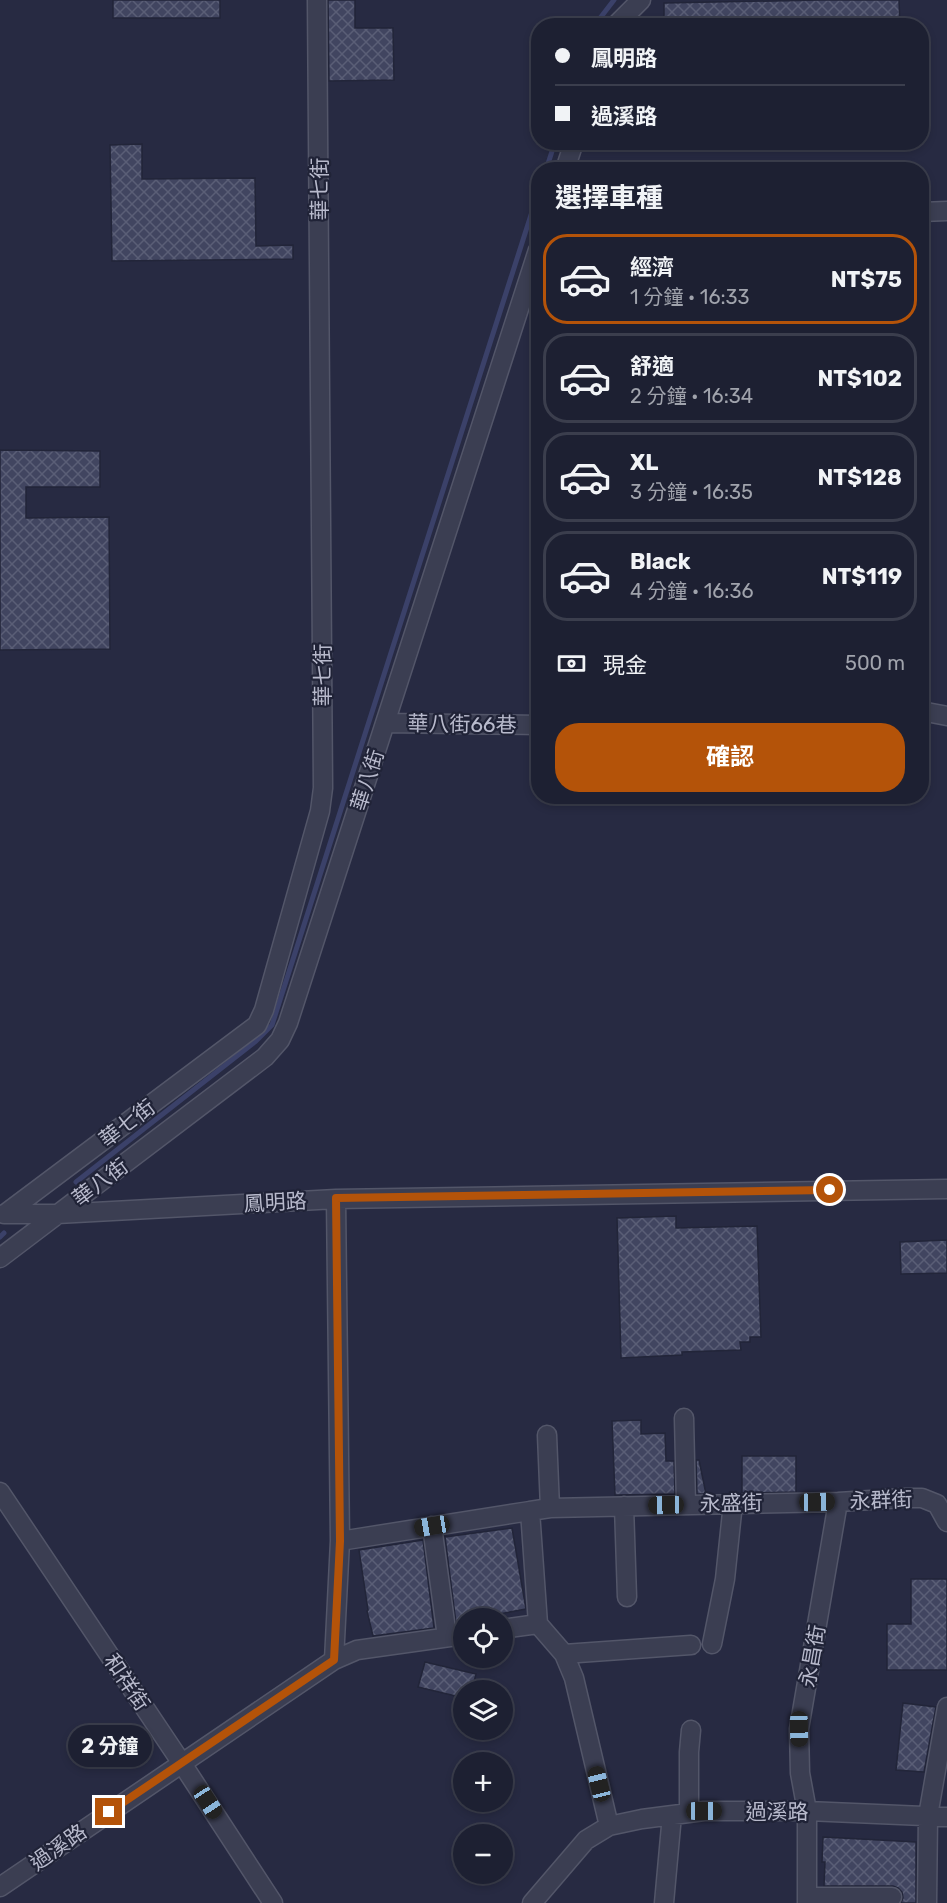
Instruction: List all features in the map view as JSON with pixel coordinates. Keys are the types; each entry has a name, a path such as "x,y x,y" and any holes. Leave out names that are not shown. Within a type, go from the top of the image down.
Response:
{"street":[{"name":"華七街","path":"3,1214 257,1025 264,1010 320,811 323,788 317,0"},
{"path":"623,18 641,0"},
{"path":"929,212 947,212"},
{"name":"華八街","path":"57,1214 265,1057 280,1040 288,1023 531,272"},
{"path":"929,713 947,716"},
{"name":"華八街66巷","path":"385,723 531,724"},
{"name":"鳳明路","path":"3,1214 57,1214 336,1198 947,1188"},
{"path":"334,1660 340,1541 336,1198"},
{"path":"0,1258 57,1214"},
{"path":"684,1418 686,1504"},
{"path":"547,1435 550,1508"},
{"name":"和祥街","path":"0,1492 182,1762 273,1903"},
{"name":"永群街","path":"838,1502 922,1498 937,1504 947,1522"},
{"name":"永盛街","path":"340,1541 550,1508 838,1502"},
{"name":"永昌街","path":"807,1900 807,1811 800,1773 799,1729 838,1502"},
{"path":"712,1644 725,1579 733,1503"},
{"path":"624,1506 627,1597"},
{"path":"530,1510 538,1624 564,1654 574,1678 609,1826 586,1840 532,1903"},
{"path":"432,1526 453,1626"},
{"path":"513,1627 538,1624"},
{"name":"過溪路","path":"0,1887 334,1660 357,1650 453,1636"},
{"path":"564,1654 691,1646"},
{"path":"927,1903 928,1816 947,1707"},
{"path":"664,1903 692,1730"},
{"name":"過溪路","path":"609,1826 704,1811 807,1811 947,1817"},
{"path":"807,1900 892,1898"}],"building":[{"path":"113,0 220,0 220,18 113,18"},
{"path":"328,0 355,0 355,28 393,28 394,80 329,81"},
{"path":"899,0 900,18 664,18 664,3"},
{"path":"142,144 142,179 255,178 256,246 293,245 293,259 112,261 110,145"},
{"path":"0,450 100,451 100,487 26,487 26,518 109,517 110,649 0,650"},
{"path":"676,1216 676,1228 757,1226 761,1337 750,1337 750,1342 740,1342 741,1350 682,1352 682,1355 621,1358 617,1218"},
{"path":"947,1240 947,1273 901,1274 900,1242"},
{"path":"641,1420 641,1434 665,1433 666,1461 674,1461 675,1494 615,1495 612,1421"},
{"path":"742,1456 796,1456 796,1492 742,1493"},
{"path":"696,1460 699,1460 706,1494 697,1494"},
{"path":"512,1528 526,1609 513,1611 513,1608 454,1608 445,1537"},
{"path":"423,1540 434,1628 373,1636 367,1611 359,1550"},
{"path":"911,1579 947,1579 947,1670 887,1670 887,1624 911,1624"},
{"path":"425,1662 476,1674 474,1680 453,1680 453,1695 418,1687"},
{"path":"903,1703 936,1707 924,1772 896,1770"},
{"path":"823,1837 916,1842 916,1903 901,1903 902,1892 893,1886 824,1886"}],"waterway":[{"path":"600,18 614,0"},
{"path":"549,162 552,150"},
{"path":"76,1182 256,1041 272,1025 531,215"},
{"path":"0,1237 4,1233"}],"route":[{"path":"109,1812 334,1660 340,1541 336,1198 830,1190"}]}
